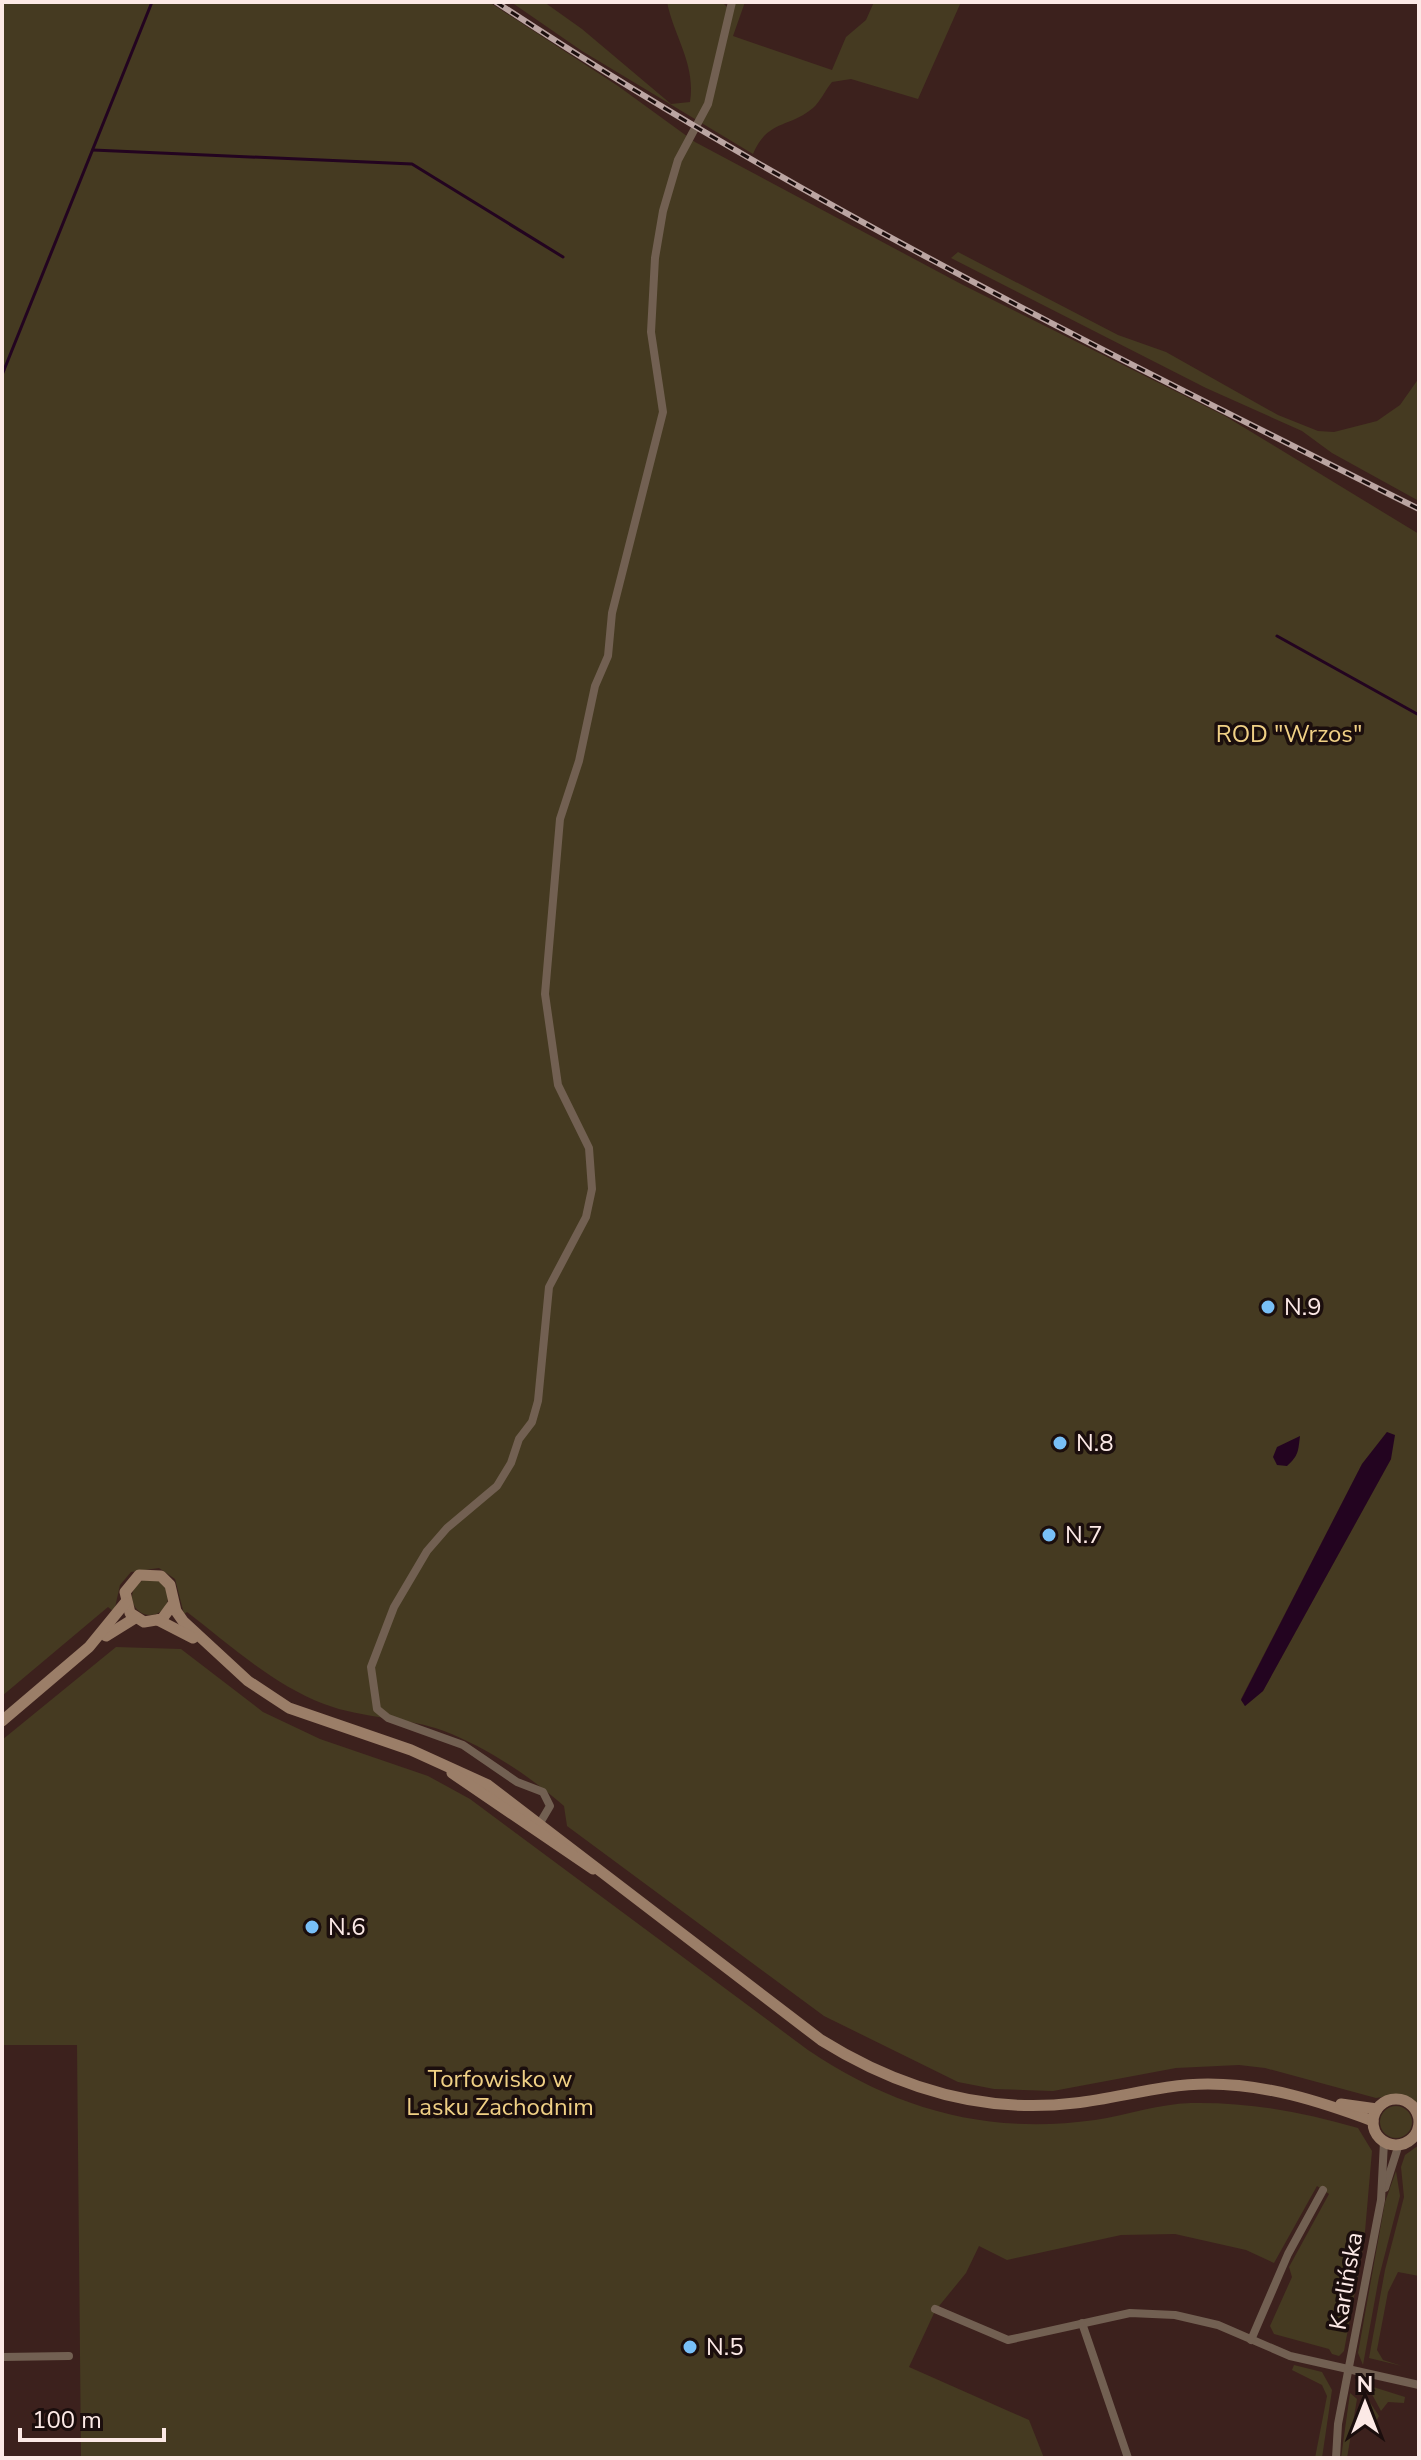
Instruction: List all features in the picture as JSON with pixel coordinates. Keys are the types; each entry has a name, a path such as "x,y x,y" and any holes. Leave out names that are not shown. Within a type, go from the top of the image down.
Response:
{"main road":[{"path":"89,1647 125,1603 128,1585 146,1573 166,1580 173,1591 173,1604 169,1612 158,1620"},
{"path":"125,1603 135,1618"},
{"path":"173,1604 183,1621 208,1647 248,1681 289,1708 431,1759 488,1785 537,1827 821,2040 877,2073 905,2084 966,2099 1014,2105 1075,2103 1160,2087 1210,2084 1274,2090 1325,2102 1377,2109"},
{"path":"2,1721 89,1647 135,1618 158,1620 208,1647"},
{"path":"1393,2099 1405,2102 1415,2110 1419,2122 1417,2135 1399,2144 1384,2142 1375,2131 1373,2121 1377,2109 1393,2099"},
{"path":"1325,2102 1373,2121"}],"street":[{"path":"537,1827 550,1806 543,1792 517,1782 463,1745 388,1718 377,1709 371,1667 394,1607 427,1551 447,1528 497,1486 511,1463 517,1442 532,1422 538,1401 549,1287 586,1217 592,1189 589,1148 558,1085 545,994 560,819 579,761 595,686 608,656 615,601 663,412 651,332 655,258 663,211 678,160 708,104 732,2"},
{"name":"Karlińska","path":"1336,2458 1338,2424 1351,2370 1381,2200 1384,2142"},
{"name":"Karlińska","path":"1381,2200 1399,2144"},
{"path":"1251,2340 1288,2254 1323,2190"},
{"path":"935,2309 1008,2340 1134,2313 1165,2314 1218,2325 1291,2357 1419,2385"},
{"path":"1082,2323 1128,2458"},
{"path":"2,2357 69,2356"}],"green space":[{"name":"ROD \"Wrzos\"","path":"2,2 489,2 618,86 695,142 963,285 1225,416 1419,534 1419,2106 1401,2094 1376,2098 1265,2068 1239,2065 1176,2068 1053,2091 994,2089 958,2082 824,2016 567,1826 564,1806 492,1754 430,1726 354,1713 324,1704 269,1675 187,1612 184,1614 175,1579 159,1568 131,1572 120,1585 114,1612 108,1607 2,1696","holes":["1387,1432 1391,1459 1263,1691 1245,1706 1241,1699 1362,1464"]},
{"path":"511,2 544,2 582,29 671,104 690,102 691,88 687,63 667,2 722,2 727,7 729,2 745,2 733,36 832,70 846,37 866,20 874,2 961,2 918,99 851,79 832,82 813,108 765,135 753,154 582,51"},
{"path":"958,252 1118,335 1166,352 1278,415 1318,431 1334,432 1377,421 1400,405 1419,378 1419,501 1332,453 1302,431 1206,388 951,258"},
{"path":"150,1579 163,1584 168,1597 163,1610 150,1615 137,1610 132,1597 137,1584"},
{"name":"Torfowisko w Lasku Zachodnim","path":"116,1647 181,1649 263,1712 320,1739 428,1776 470,1799 808,2050 841,2071 910,2102 945,2113 1018,2124 1095,2120 1179,2104 1234,2104 1296,2113 1358,2128 1372,2151 1364,2243 1344,2351 1339,2356 1332,2354 1329,2349 1274,2334 1270,2326 1292,2277 1289,2267 1329,2194 1317,2186 1274,2263 1246,2250 1175,2234 1121,2235 1007,2260 979,2246 966,2273 935,2311 909,2367 1029,2420 1044,2458 81,2458 77,2045 2,2045 2,1740"},
{"path":"1396,2106 1407,2111 1412,2122 1407,2133 1396,2138 1385,2133 1380,2122 1385,2111"},
{"path":"1419,2145 1419,2276 1398,2272 1388,2292 1377,2350 1383,2360 1402,2366 1369,2358 1385,2270 1404,2197 1401,2167 1405,2155"},
{"path":"1396,2171 1400,2196 1379,2277 1363,2365 1358,2353 1385,2202"},
{"path":"1294,2365 1322,2372 1332,2390 1322,2458 1315,2458 1327,2396 1322,2385 1292,2370"},
{"path":"1367,2385 1405,2397 1404,2403 1388,2402 1381,2411"},
{"path":"1363,2392 1379,2416 1372,2429 1357,2425"},
{"path":"1350,2393 1357,2399 1347,2458 1341,2458"}],"shaded area":[{"path":"1387,1432 1395,1435 1391,1459 1263,1691 1245,1706 1241,1700 1362,1464"},
{"path":"1300,1436 1294,1459 1287,1466 1277,1465 1273,1457 1277,1447"}],"waterway":[{"path":"2,375 152,2"},
{"path":"93,150 412,164 563,257"},
{"path":"1277,636 1419,715"}],"railway":[{"path":"496,2 607,73 834,206 1066,331 1419,509"}],"place":[{"name":"N.9","path":"1268,1307"},
{"name":"N.8","path":"1060,1443"},
{"name":"N.7","path":"1049,1535"},
{"name":"N.6","path":"312,1927"},
{"name":"N.5","path":"690,2347"}]}
